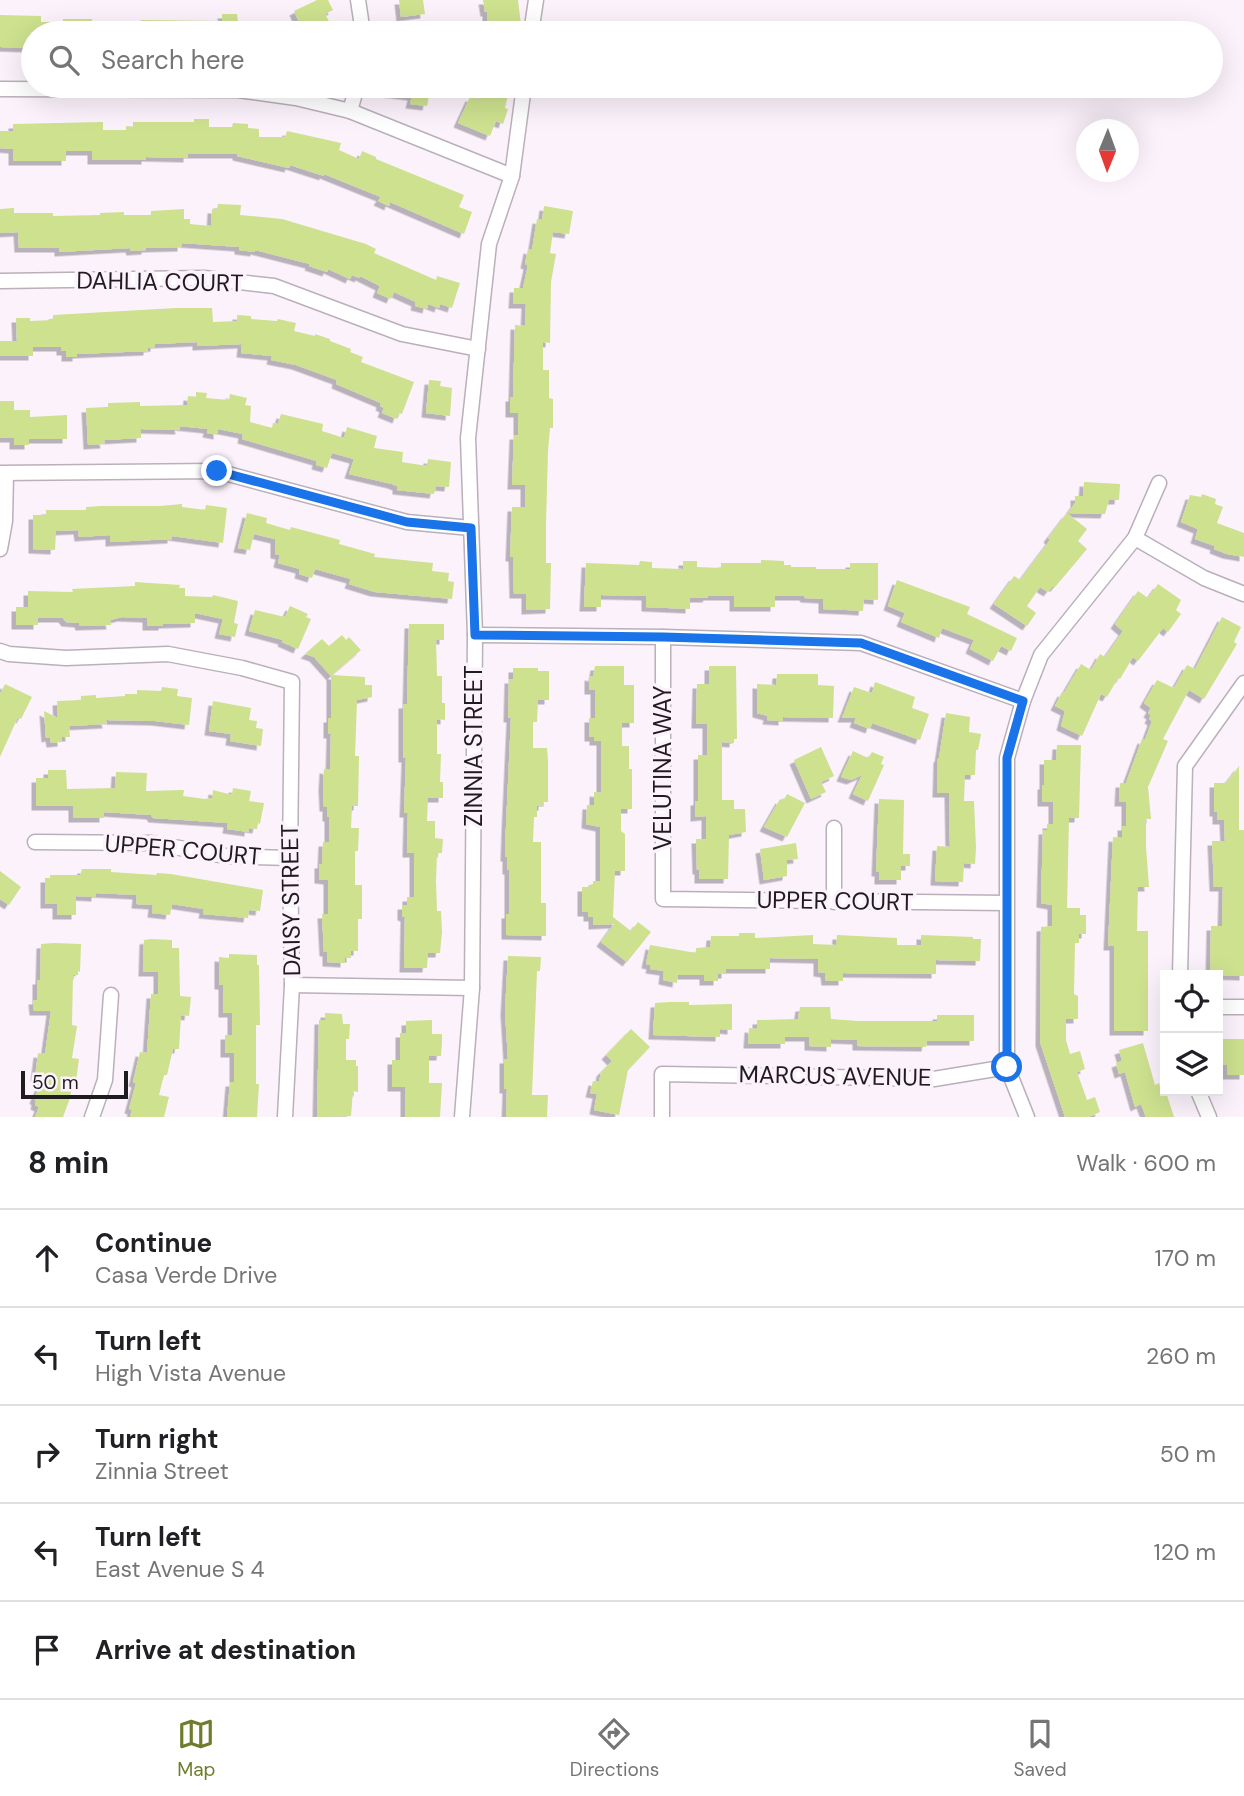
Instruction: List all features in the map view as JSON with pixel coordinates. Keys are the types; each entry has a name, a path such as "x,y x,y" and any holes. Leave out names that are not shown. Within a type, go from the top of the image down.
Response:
{"street":[{"path":"358,0 361,21"},
{"path":"533,21 536,0"},
{"path":"0,89 21,89"},
{"path":"296,98 350,111 512,176"},
{"path":"350,111 354,98"},
{"name":"ZINNIA STREET","path":"462,1117 472,988 475,635 468,438 489,244 512,176 522,98"},
{"name":"DAHLIA COURT","path":"0,281 204,278 274,286 402,334 478,349"},
{"path":"0,549 5,521 3,474 217,471 407,522 471,528"},
{"path":"1027,1117 1007,1067 1007,758 1023,701 1041,655 1135,538 1159,484"},
{"path":"1135,538 1204,578 1244,594"},
{"path":"475,635 861,643 1023,701"},
{"name":"VELUTINA WAY","path":"663,637 663,899"},
{"name":"DAISY STREET","path":"0,651 66,658 168,654 242,667 292,682 292,985 285,1117"},
{"path":"1180,970 1185,766 1244,683"},
{"path":"834,828 834,902"},
{"name":"UPPER COURT","path":"35,842 151,843 225,856 290,858"},
{"name":"UPPER COURT","path":"663,899 1006,903"},
{"path":"292,985 472,988"},
{"path":"92,1117 105,1080 111,996"},
{"path":"1223,1007 1244,1007"},
{"name":"MARCUS AVENUE","path":"662,1117 662,1074 934,1079 1007,1067"},
{"path":"1200,1096 1209,1117"}],"building":[{"path":"317,0 328,0 333,10 325,14 329,21 299,21 294,11"},
{"path":"399,0 423,0 425,14 401,17"},
{"path":"483,0 518,0 521,21 487,21"},
{"path":"222,14 237,14 238,21 222,21"},
{"path":"0,15 41,16 41,21 21,21 21,48 0,47"},
{"path":"63,19 92,21 63,21"},
{"path":"141,20 222,21 141,21"},
{"path":"412,98 429,98 427,106 410,104"},
{"path":"470,98 507,98 505,108 508,109 503,124 496,121 490,136 458,123"},
{"path":"194,119 209,119 209,127 232,127 233,123 248,124 248,128 259,129 259,137 285,137 287,131 341,143 339,150 359,159 362,151 464,195 459,207 472,212 464,234 390,202 389,206 378,201 381,197 324,174 237,154 188,154 188,158 146,157 146,160 92,160 92,151 66,151 66,161 13,161 13,149 0,148 0,131 13,131 13,124 103,122 103,130 126,130 126,126 133,127 133,122 194,122"},
{"path":"218,204 241,205 240,215 282,219 366,244 376,249 374,253 436,280 437,276 460,283 452,308 440,304 439,308 428,304 427,309 415,306 416,302 394,292 391,299 377,293 380,286 360,276 359,278 352,275 350,279 328,269 327,272 309,266 310,264 255,250 239,250 239,247 182,243 182,247 146,250 131,251 130,248 59,252 59,248 19,248 18,232 0,233 0,209 14,208 14,213 53,213 53,216 124,212 124,215 151,215 151,211 184,209 184,219 190,219 190,224 211,226 212,209 217,209"},
{"path":"544,206 573,211 569,234 553,232 550,253 556,254 551,282 550,343 543,342 543,370 549,370 549,398 553,399 546,523 546,563 551,563 550,609 526,610 526,594 514,594 513,557 510,557 512,507 525,507 525,485 512,485 514,435 518,435 518,413 510,413 510,397 513,397 515,325 525,326 526,304 513,304 514,288 523,288 528,249 532,250 537,219 542,220"},
{"path":"212,308 213,322 237,321 237,315 296,323 294,331 330,339 363,357 361,362 414,382 402,414 399,413 397,419 382,413 384,408 380,406 381,403 336,384 337,380 296,365 271,360 272,356 241,353 242,344 155,344 155,347 148,348 148,351 77,354 77,357 66,357 66,351 61,351 61,347 33,347 33,356 0,356 0,341 17,341 16,318 30,318 30,321 53,320 53,315"},
{"path":"429,380 441,381 440,386 452,388 450,416 426,413"},
{"path":"196,392 207,393 206,398 229,400 230,394 247,398 245,405 251,406 250,422 272,428 273,423 278,424 281,414 323,424 322,431 344,438 347,427 377,436 374,448 403,452 402,462 427,466 428,459 451,462 449,487 436,486 434,494 397,490 397,486 392,484 349,474 354,459 332,453 327,468 316,465 317,461 242,439 243,434 218,429 218,435 207,433 208,429 179,426 180,430 141,429 141,438 104,440 105,444 88,445 86,408 108,407 108,403 140,402 140,406 187,405 188,396 196,397"},
{"path":"0,401 14,401 14,410 30,410 30,417 67,415 67,439 29,439 29,445 14,445 14,438 0,438"},
{"path":"1084,482 1120,484 1119,500 1109,500 1105,514 1068,513 1075,503 1075,496 1083,496"},
{"path":"1202,494 1216,499 1215,504 1223,507 1217,523 1244,533 1244,557 1227,554 1214,549 1215,546 1195,539 1198,529 1181,522 1190,495 1201,497"},
{"path":"182,504 182,507 205,510 206,505 227,508 223,543 172,536 172,539 110,542 110,535 79,537 78,530 56,531 55,550 33,549 33,515 46,515 46,510"},
{"path":"247,513 267,518 266,523 290,530 291,527 340,540 339,544 375,554 374,557 433,563 432,571 449,573 448,581 454,582 452,599 375,592 349,584 351,579 315,569 312,578 299,574 300,569 278,563 280,555 275,554 275,539 254,534 250,550 238,548"},
{"path":"1067,513 1087,529 1078,541 1087,549 1055,587 1048,592 1040,587 1027,606 1036,613 1027,626 994,604 1014,576 1020,580"},
{"path":"761,560 784,561 784,565 791,567 816,569 850,569 850,563 878,563 878,600 864,599 863,611 823,609 823,599 804,596 775,596 775,607 734,607 734,596 708,596 690,598 690,609 646,607 646,596 601,595 601,607 584,607 586,563 639,565 640,561 652,562 652,568 683,569 683,561 697,561 697,567 721,568 721,563 761,563"},
{"path":"897,580 970,607 967,614 1017,638 1011,651 1001,646 993,661 970,649 974,640 942,628 939,638 901,622 905,613 888,606"},
{"path":"135,582 180,585 179,588 185,588 185,596 213,595 238,601 234,623 238,624 235,637 219,634 223,619 195,613 195,623 163,626 147,626 147,618 122,617 110,620 111,625 80,626 79,623 66,622 63,618 38,618 38,625 16,625 16,607 28,607 28,591 73,592 72,589 135,586"},
{"path":"1158,584 1181,600 1176,610 1181,614 1168,632 1163,628 1138,661 1133,657 1107,697 1101,694 1082,736 1061,726 1065,711 1055,706 1081,664 1091,670 1100,654 1105,657 1123,631 1115,624 1138,591 1148,598"},
{"path":"290,606 308,614 306,617 311,619 298,649 282,642 283,640 249,631 255,610 285,617"},
{"path":"1222,617 1241,627 1234,642 1237,644 1204,699 1189,690 1163,739 1168,741 1148,787 1151,819 1146,819 1149,887 1138,887 1137,931 1148,931 1148,1031 1114,1031 1114,946 1108,946 1113,837 1122,838 1122,826 1126,826 1126,802 1119,802 1120,783 1126,783 1142,739 1145,740 1152,721 1148,713 1151,708 1144,703 1157,680 1174,688 1187,665 1195,669"},
{"path":"409,624 444,624 444,640 436,640 437,676 442,676 442,703 445,703 445,720 437,719 437,754 441,754 440,782 443,782 443,798 428,798 427,821 435,821 435,838 443,839 442,853 437,853 436,881 437,911 441,911 442,932 440,953 428,953 427,968 404,968 405,917 402,916 402,905 407,905 407,897 414,897 414,853 407,853 408,813 404,813 406,758 403,758 403,704 407,704"},
{"path":"342,635 346,640 349,637 361,650 332,675 365,677 365,685 372,685 372,697 357,700 355,756 359,756 358,806 352,806 351,828 359,828 358,851 355,851 355,885 362,885 362,919 358,919 358,951 351,951 351,958 345,958 345,963 327,962 322,914 328,914 328,880 319,879 323,842 329,842 329,817 327,807 324,807 323,786 324,769 330,770 331,734 328,734 328,718 331,718 331,676 314,657 305,654 322,639 329,646"},
{"path":"595,666 624,666 624,685 634,685 634,723 622,723 622,746 629,746 629,769 632,769 632,809 621,809 621,831 625,834 625,871 615,871 613,917 631,931 638,922 651,932 627,962 601,942 614,924 593,925 593,917 588,917 588,912 582,912 582,887 589,887 593,881 600,881 600,827 586,824 587,805 594,805 594,792 601,793 601,741 594,741 594,737 589,737 589,718 595,718 595,690 589,690 589,676 593,677"},
{"path":"709,666 736,666 737,739 734,739 734,743 722,742 722,800 734,800 734,809 745,809 746,832 729,835 728,879 699,879 697,870 696,839 706,839 706,816 695,817 695,801 698,801 698,755 707,755 707,724 696,724 697,684 709,684"},
{"path":"513,668 549,671 549,700 538,700 537,722 533,722 533,748 547,748 548,761 548,802 537,806 533,842 541,842 541,903 546,903 546,936 506,935 506,914 509,914 509,870 505,857 511,718 508,718 509,679 513,679"},
{"path":"777,674 818,674 818,685 834,686 833,718 783,717 783,721 767,720 768,716 757,713 757,684 776,685"},
{"path":"875,682 915,697 912,708 929,714 920,740 872,723 870,729 854,723 856,718 842,718 854,687 872,693"},
{"path":"5,684 32,697 21,719 18,717 0,757 0,694"},
{"path":"162,687 178,689 177,696 192,698 189,725 106,720 107,724 69,726 70,737 62,737 62,742 51,743 50,737 46,738 44,711 58,718 57,701 81,700 81,696 125,696 137,694 137,690 161,691"},
{"path":"213,701 251,708 249,720 257,721 256,728 263,729 261,746 230,741 231,734 209,731"},
{"path":"946,713 970,717 969,732 981,734 976,750 975,775 965,775 964,801 974,801 976,848 975,864 964,863 963,882 935,881 937,846 950,847 949,793 937,793 938,758"},
{"path":"1057,745 1081,745 1079,818 1069,818 1067,908 1080,908 1080,915 1086,915 1086,934 1079,934 1079,943 1075,943 1074,994 1078,996 1078,1019 1066,1019 1066,1040 1070,1054 1080,1051 1085,1069 1077,1072 1087,1100 1095,1097 1100,1112 1089,1117 1065,1117 1040,1042 1041,927 1052,926 1052,905 1041,903 1043,830 1047,830 1047,824 1053,824 1053,802 1042,802 1042,785 1044,760 1056,760"},
{"path":"821,747 834,776 821,782 826,792 811,799 794,760"},
{"path":"853,751 868,758 872,752 884,757 881,764 884,765 868,801 853,794 862,775 851,780 841,777"},
{"path":"1239,766 1239,830 1244,830 1244,976 1223,975 1223,970 1210,970 1211,926 1222,926 1223,887 1214,887 1212,841 1225,841 1224,820 1217,820 1217,812 1214,812 1214,783 1226,783"},
{"path":"48,770 66,770 67,789 115,788 116,772 147,773 146,791 184,790 183,796 205,799 212,798 213,790 232,795 233,788 251,791 249,801 264,803 260,824 258,823 257,829 249,828 249,832 227,829 228,823 153,818 151,815 104,812 104,818 73,818 73,806 36,806 36,778 48,778"},
{"path":"787,794 805,803 787,837 764,827 780,799 783,801"},
{"path":"879,799 904,800 903,854 910,854 910,866 901,866 901,880 879,880 879,872 876,872"},
{"path":"796,843 798,859 787,860 787,876 764,880 760,849"},
{"path":"82,869 171,874 263,890 260,911 249,910 248,918 203,914 204,909 172,904 170,915 152,913 153,905 136,904 137,895 96,893 96,897 76,896 76,915 57,915 57,904 45,904 45,878 50,878 50,875 80,875"},
{"path":"0,871 21,887 9,905 0,899"},
{"path":"739,933 755,933 755,938 813,935 813,944 836,945 837,935 897,938 897,945 921,945 921,935 973,937 981,939 980,961 936,960 936,974 843,973 843,981 826,981 825,973 818,972 818,959 770,958 770,969 726,969 726,974 718,974 718,981 704,981 704,975 678,975 677,983 663,980 664,971 650,969 651,965 646,964 650,945 696,953 696,948 710,947 711,936 739,936"},
{"path":"144,940 172,940 172,948 179,948 180,996 191,997 189,1016 181,1015 179,1049 173,1049 159,1095 169,1097 164,1117 130,1117 132,1110 129,1109 136,1083 133,1082 140,1052 147,1053 151,994 158,994 158,972 143,972"},
{"path":"41,944 81,944 80,972 73,975 72,1025 77,1026 72,1058 79,1059 76,1081 73,1080 63,1117 35,1117 39,1107 35,1105 34,1099 43,1078 35,1077 38,1053 45,1054 51,1011 34,1011 33,1000 37,1000 37,980 40,980"},
{"path":"229,954 257,955 259,965 260,1025 256,1025 256,1084 259,1084 257,1117 227,1117 230,1082 234,1082 234,1053 225,1053 225,1035 232,1035 232,1013 223,1013 219,957 229,958"},
{"path":"508,956 541,957 540,971 537,971 532,1095 548,1095 547,1117 506,1117 504,1059 508,1059 505,1011"},
{"path":"689,1002 689,1005 732,1004 732,1030 720,1029 720,1037 653,1035 655,1003"},
{"path":"800,1007 830,1007 831,1019 858,1021 937,1021 937,1015 974,1015 974,1041 927,1041 926,1047 857,1046 857,1040 831,1039 831,1047 809,1046 809,1037 785,1037 785,1044 748,1044 749,1028 757,1029 757,1020 798,1019"},
{"path":"325,1013 342,1014 343,1024 350,1024 349,1039 346,1039 346,1060 356,1060 358,1066 358,1092 353,1091 351,1116 317,1117 319,1020 325,1020"},
{"path":"432,1020 432,1034 442,1034 441,1056 429,1056 429,1083 442,1083 440,1117 405,1117 405,1087 392,1087 392,1060 400,1060 400,1033 406,1033 406,1021"},
{"path":"631,1029 650,1047 628,1070 619,1115 594,1110 597,1094 590,1093 593,1081 599,1082 601,1072 612,1061 606,1055"},
{"path":"1223,1039 1244,1039 1244,1075 1227,1075 1227,1065 1223,1064"},
{"path":"1143,1043 1155,1085 1159,1083 1160,1096 1167,1096 1174,1117 1146,1117 1141,1104 1135,1107 1125,1072 1119,1074 1116,1063 1122,1061 1119,1050"}],"route":[{"path":"217,471 407,522 471,528 475,635 861,643 1023,701 1007,758 1007,1067"}]}
